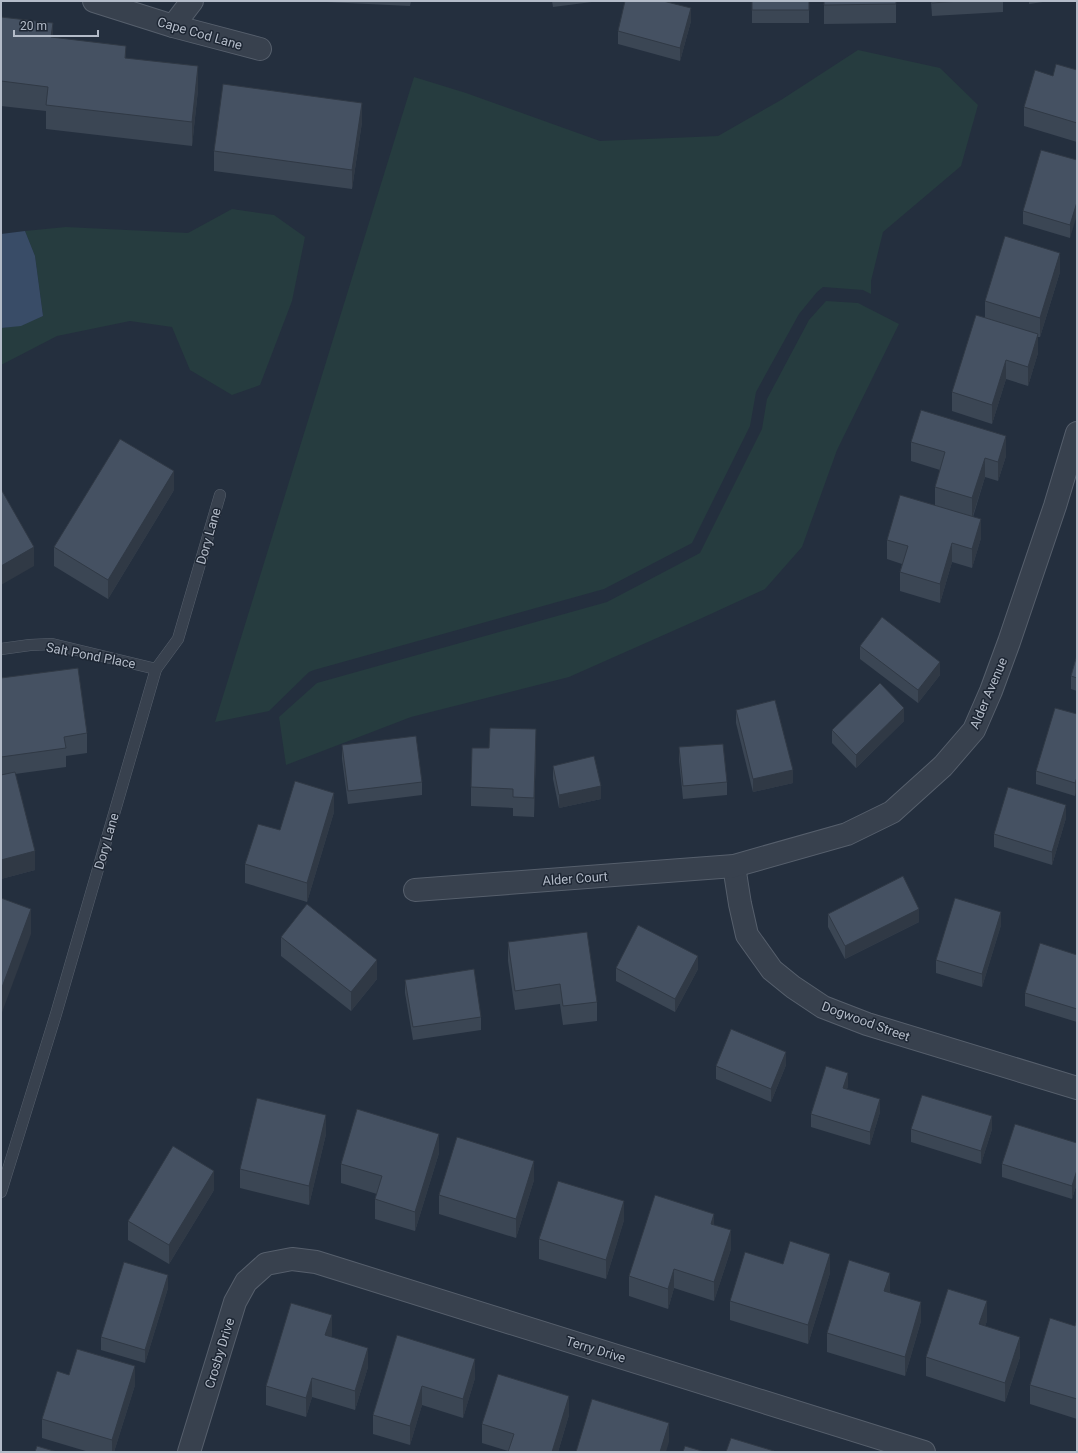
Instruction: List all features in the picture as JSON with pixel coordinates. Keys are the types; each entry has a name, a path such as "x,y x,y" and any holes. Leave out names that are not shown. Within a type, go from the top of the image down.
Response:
{"street":[{"name":"Cape Cod Lane","path":"94,1 173,26 260,49"},
{"path":"173,26 192,1"},
{"name":"Alder Avenue","path":"734,866 847,834 892,812 942,766 974,730 1009,642 1055,506 1077,433"},
{"name":"Alder Court","path":"415,890 734,866"},
{"name":"Dogwood Street","path":"734,866 747,935 772,970 793,987 823,1007 867,1024 1077,1088"},
{"name":"Terry Drive","path":"266,1264 292,1259 316,1262 924,1452"},
{"name":"Crosby Drive","path":"189,1452 235,1302 246,1282 266,1264"}],"lane":[{"name":"Dory Lane","path":"1,1192 56,1014 156,668 178,639 220,495"},
{"name":"Salt Pond Place","path":"1,648 52,644 156,668"}],"green space":[{"path":"858,50 940,68 978,105 961,166 883,232 871,281 871,294 863,290 823,287 799,314 756,392 750,426 692,543 604,589 314,670 309,672 269,711 215,722 414,77 466,93 600,141 718,136 781,100"},
{"path":"232,209 274,215 305,237 292,301 260,385 232,395 190,370 172,327 130,321 57,336 1,365 1,328 21,325 43,316 35,256 25,231 66,227 188,233"},
{"path":"826,301 858,303 899,324 837,450 802,547 765,589 569,677 411,717 286,765 279,717 317,683 607,602 700,553 762,429 767,399 809,320"}],"water":[{"path":"25,231 35,256 43,316 21,326 1,328 1,234"}],"building":[{"path":"625,1 663,1 691,8 680,48 618,31"},
{"path":"752,1 809,1 809,10 752,10"},
{"path":"824,1 896,1 896,4 824,5"},
{"path":"931,1 960,1 932,3"},
{"path":"1,17 53,23 51,37 126,46 125,58 198,66 192,122 46,105 48,87 1,81"},
{"path":"1056,64 1077,70 1077,123 1024,107 1035,70 1053,76"},
{"path":"223,84 362,103 352,170 214,151"},
{"path":"1041,150 1077,160 1077,202 1070,225 1023,211"},
{"path":"1005,236 1060,253 1040,318 985,301"},
{"path":"976,315 1038,334 1028,367 1006,360 992,405 952,392"},
{"path":"921,410 1006,436 998,462 985,458 972,498 935,487 945,452 911,442"},
{"path":"120,439 174,471 108,580 54,547"},
{"path":"1,489 34,547 1,566"},
{"path":"900,495 981,519 972,549 952,543 940,584 900,572 908,546 887,540"},
{"path":"882,617 940,662 918,690 860,646"},
{"path":"1077,655 1077,678 1071,676"},
{"path":"78,668 87,733 64,737 66,748 1,757 1,678"},
{"path":"880,683 904,708 856,755 832,730"},
{"path":"775,700 793,770 753,779 736,710"},
{"path":"1055,708 1077,714 1077,777 1075,783 1036,771"},
{"path":"490,728 536,729 534,798 513,797 513,789 471,787 472,748 489,748"},
{"path":"416,736 422,782 348,791 342,745"},
{"path":"723,744 727,782 683,786 679,747"},
{"path":"594,756 601,786 559,795 553,766"},
{"path":"15,772 35,851 1,860 1,775"},
{"path":"295,781 334,793 307,883 245,864 258,824 280,830"},
{"path":"1008,787 1066,805 1052,852 994,834"},
{"path":"903,876 919,909 845,946 828,914"},
{"path":"1,898 31,909 1,990"},
{"path":"955,898 1001,912 982,974 936,960"},
{"path":"307,904 377,960 351,992 281,937"},
{"path":"638,925 698,956 675,999 616,968"},
{"path":"587,932 597,1002 563,1006 560,984 515,991 508,942"},
{"path":"1040,943 1077,955 1077,1009 1025,993"},
{"path":"474,969 481,1017 413,1027 405,980"},
{"path":"731,1029 786,1052 771,1089 716,1066"},
{"path":"826,1066 848,1073 843,1088 880,1099 870,1132 811,1114"},
{"path":"922,1095 992,1116 981,1151 911,1129"},
{"path":"257,1098 326,1115 309,1186 240,1169"},
{"path":"357,1109 439,1134 415,1212 375,1199 382,1176 341,1164"},
{"path":"1015,1124 1077,1143 1077,1170 1072,1186 1002,1164"},
{"path":"457,1137 534,1161 516,1219 439,1195"},
{"path":"173,1146 214,1171 169,1245 128,1221"},
{"path":"558,1181 624,1201 606,1260 539,1239"},
{"path":"655,1195 714,1214 711,1224 731,1230 714,1282 674,1269 668,1289 629,1276"},
{"path":"790,1241 830,1254 808,1325 730,1301 745,1252 783,1264"},
{"path":"849,1260 890,1273 884,1291 921,1302 905,1357 827,1333"},
{"path":"124,1262 168,1275 145,1350 101,1337"},
{"path":"948,1289 987,1301 979,1324 1020,1337 1005,1383 926,1357"},
{"path":"291,1303 332,1315 325,1335 368,1348 355,1391 312,1378 306,1398 266,1386"},
{"path":"1050,1318 1075,1326 1077,1319 1077,1399 1030,1385"},
{"path":"397,1335 475,1359 463,1399 422,1386 410,1426 373,1415"},
{"path":"77,1349 135,1366 112,1440 42,1419 57,1371 69,1375"},
{"path":"498,1374 569,1396 552,1452 508,1452 514,1434 482,1424"},
{"path":"592,1399 669,1423 660,1452 576,1452"},
{"path":"731,1438 774,1451 726,1452"},
{"path":"37,1446 57,1452 35,1452"},
{"path":"685,1446 705,1452 683,1452"}]}
